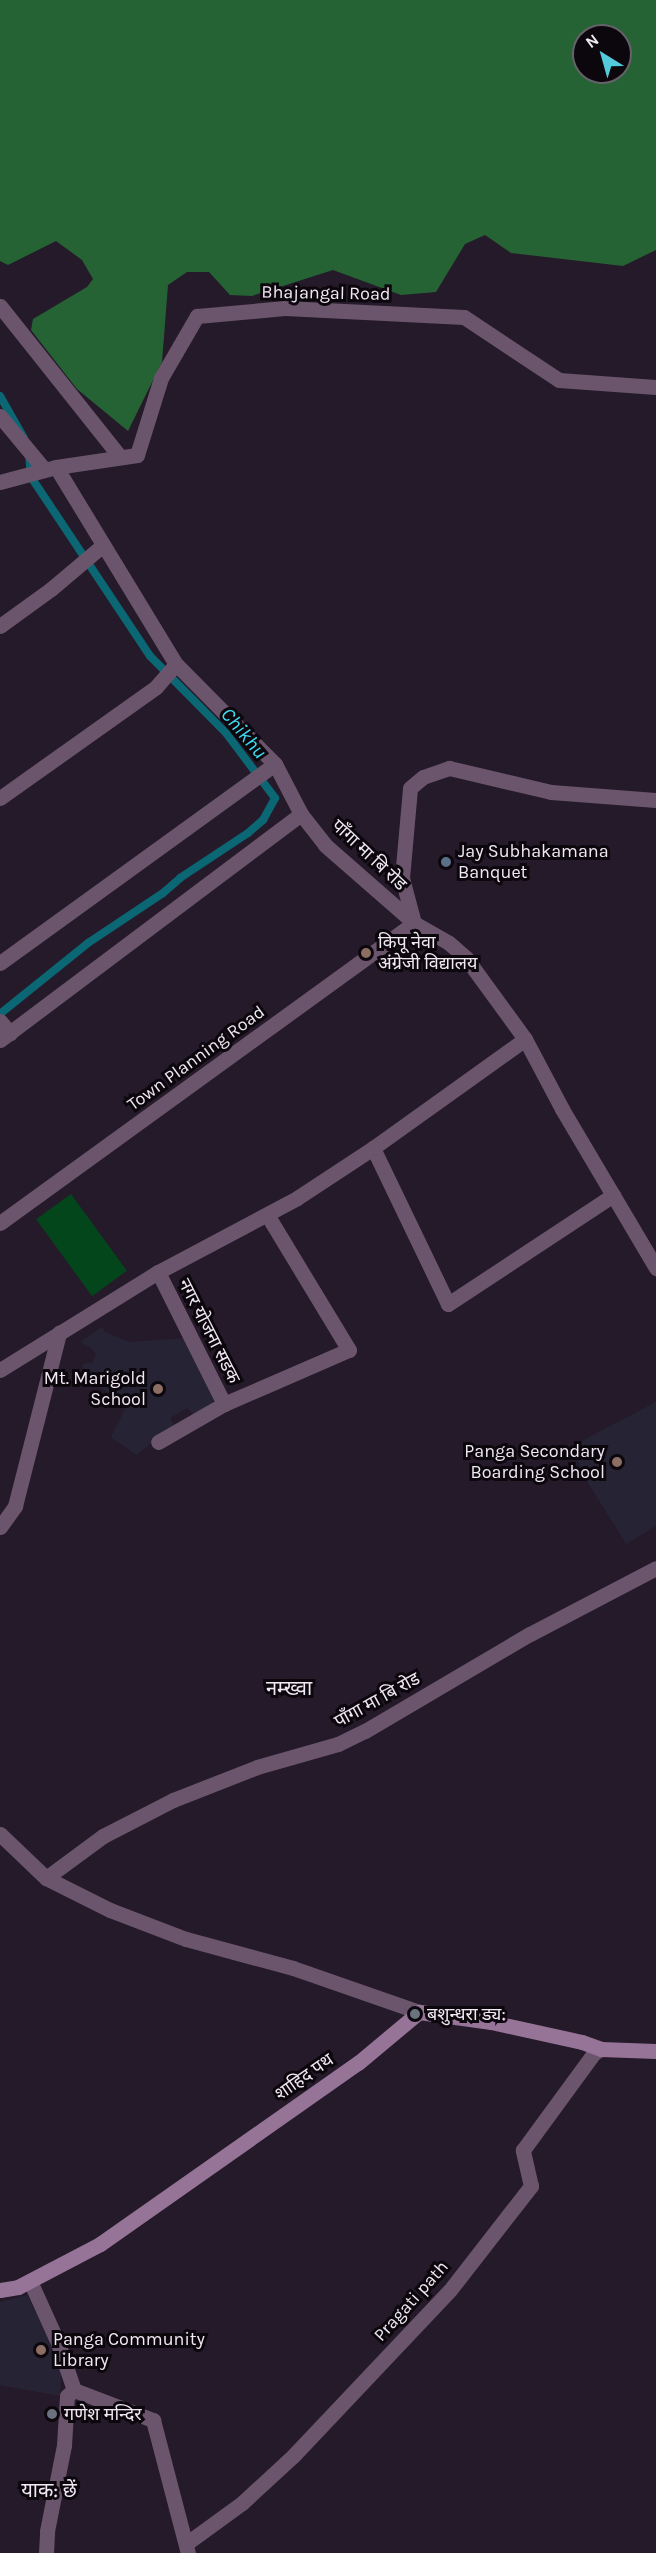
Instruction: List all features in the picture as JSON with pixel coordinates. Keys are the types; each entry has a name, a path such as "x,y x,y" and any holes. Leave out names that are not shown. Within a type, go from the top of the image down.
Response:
{"street":[{"path":"0,306 120,457"},
{"name":"Bhajangal Road","path":"0,482 50,468 137,455 161,378 197,316 285,308 464,317 559,380 656,387"},
{"name":"पाँगा मा बि रोड","path":"0,416 50,468 103,545 176,664 275,764 301,814 325,845 414,923 449,943 466,958 525,1039 656,1268"},
{"path":"0,626 51,589 103,545"},
{"path":"0,798 156,687 176,664"},
{"path":"0,963 275,764"},
{"path":"414,923 402,878 410,788 423,777 449,768 551,792 656,800"},
{"path":"3,1031 301,814"},
{"name":"Town Planning Road","path":"0,1223 414,923"},
{"path":"0,1370 158,1272 268,1216 373,1148 525,1039"},
{"path":"373,1148 448,1304 613,1195"},
{"path":"224,1404 349,1350 268,1216"},
{"name":"नगर योजना सडक","path":"158,1272 224,1404 158,1442"},
{"path":"0,1527 15,1506 59,1333"},
{"name":"पाँगा मा बि रोड","path":"46,1878 103,1836 173,1800 257,1767 338,1744 365,1731 530,1634 656,1568"},
{"path":"0,1834 46,1878 110,1910 186,1939 293,1968 419,2012 491,2022 582,2042 602,2049 656,2051"},
{"name":"शाहिद पथ","path":"0,2290 18,2287 100,2244 358,2063 419,2012"},
{"name":"Pragati path","path":"188,2548 293,2456 450,2290 531,2186 523,2150 594,2053 602,2049"},
{"path":"30,2281 58,2343 74,2390"},
{"path":"74,2390 153,2420 188,2548"},
{"path":"46,2553 47,2531 64,2445 67,2396 74,2390"}],"shaded area":[{"name":"Mt. Marigold School","path":"102,1327 105,1332 130,1342 186,1338 215,1397 211,1405 196,1416 187,1408 170,1418 175,1427 154,1440 137,1455 111,1437 128,1403 82,1378 83,1364 93,1362 96,1354 90,1347 80,1342"},
{"name":"Panga Secondary Boarding School","path":"656,1402 656,1526 626,1544 585,1478 572,1446"},
{"path":"27,2295 62,2365 60,2396 0,2385 0,2302"}],"green space":[{"path":"0,0 656,0 656,250 623,266 511,253 485,235 465,244 436,292 401,295 333,270 252,296 230,295 209,272 187,272 168,285 162,362 128,431 77,389 31,330 33,319 87,287 93,279 82,260 56,241 8,265 0,261"},
{"path":"71,1194 127,1271 92,1296 36,1219"}],"waterway":[{"name":"Chikhu","path":"0,396 24,438"},
{"name":"Chikhu","path":"0,1014 88,943 248,833 263,820 275,798 226,733 150,656 31,477 29,453"}],"place":[{"name":"Jay Subhakamana Banquet","path":"446,862"},
{"name":"किपू नेवा अंग्रेजी विद्यालय","path":"366,953"},
{"name":"Mt. Marigold School","path":"158,1389"},
{"name":"Panga Secondary Boarding School","path":"617,1462"},
{"name":"बशुन्धरा ड्य:","path":"415,2014"},
{"name":"Panga Community Library","path":"41,2350"},
{"name":"गणेश मन्दिर","path":"52,2414"}],"district":[{"name":"नम्ख्वा","path":"289,1688"},
{"name":"याक: छें","path":"49,2490"}]}
